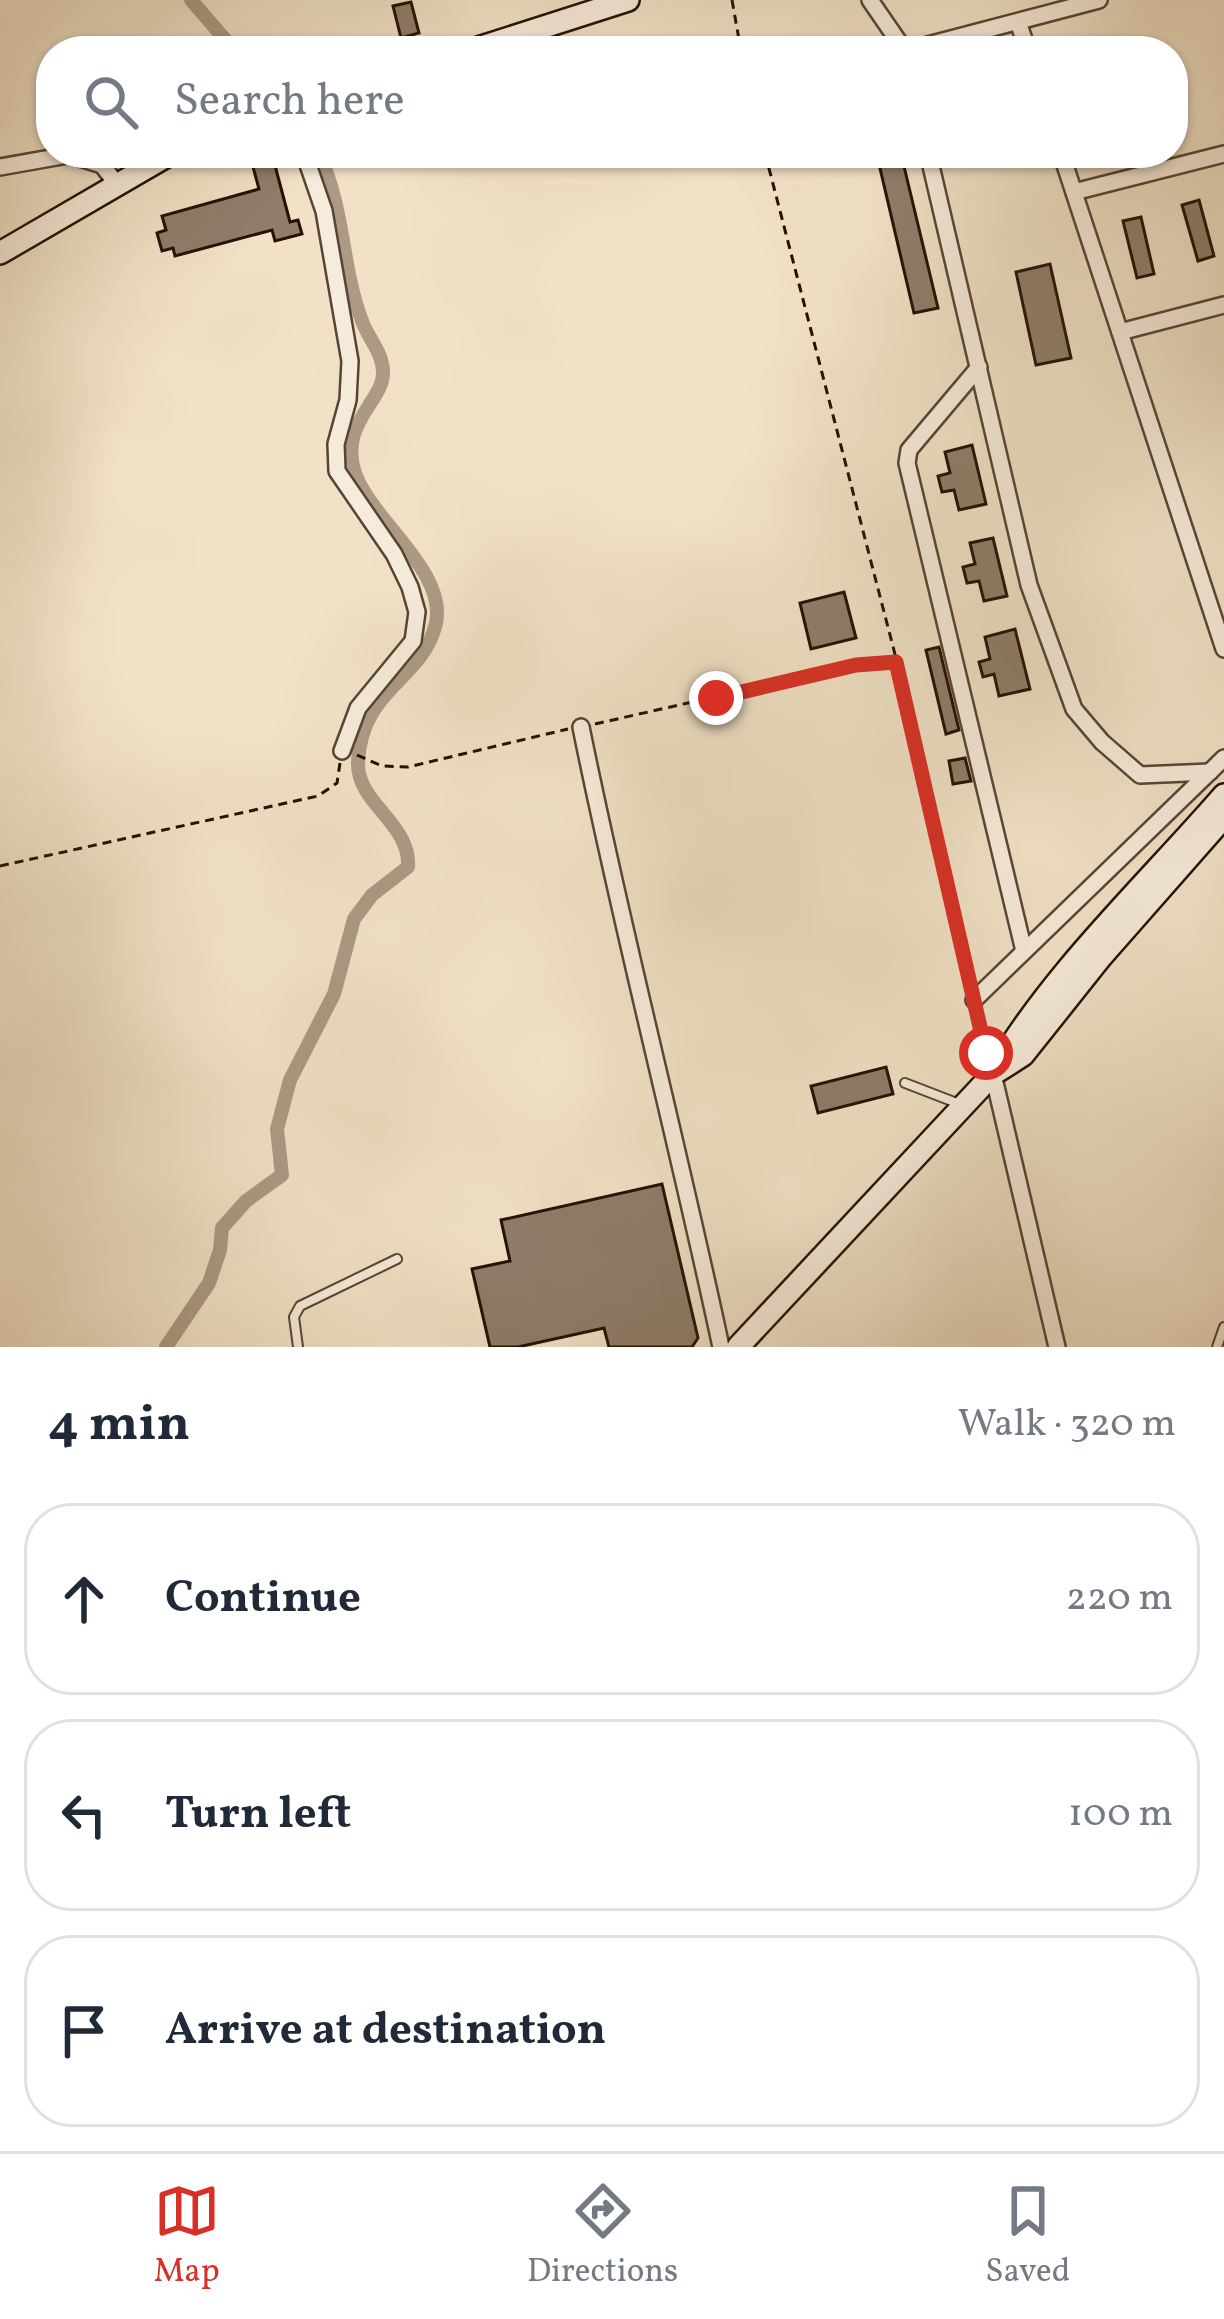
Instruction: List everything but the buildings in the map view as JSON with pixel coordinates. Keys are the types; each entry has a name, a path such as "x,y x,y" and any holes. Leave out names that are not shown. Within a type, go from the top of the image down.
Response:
{"main road":[{"path":"516,36 628,0"},
{"path":"0,253 140,168"},
{"path":"738,1347 993,1074 1013,1040 1088,947 1224,795"},
{"path":"993,1074 1023,1055 1224,817"}],"street":[{"path":"870,0 895,36"},
{"path":"963,36 1099,0"},
{"path":"1018,22 1023,36"},
{"path":"1188,163 1224,154"},
{"path":"0,167 36,161"},
{"path":"104,168 116,183"},
{"path":"309,168 324,212 350,361 348,400 336,444 337,471 405,575 418,624 407,650 350,719 342,751"},
{"path":"932,168 1029,585 1074,709 1140,775 1210,772"},
{"path":"1066,168 1224,649"},
{"path":"1074,192 1169,168"},
{"path":"1120,332 1224,305"},
{"path":"979,367 909,450 907,463 1024,951"},
{"path":"581,727 616,898 722,1347"},
{"path":"974,1000 1224,758"},
{"path":"993,1074 1058,1347"}],"lane":[{"path":"905,1083 963,1106"},
{"path":"298,1347 294,1317 300,1306 398,1259"},
{"path":"1217,1347 1224,1327"}],"path":[{"path":"731,0 738,36"},
{"path":"769,168 896,662 993,1074"},
{"path":"0,866 326,793 337,783 342,751 382,766 408,767 856,665 896,662"}],"waterway":[{"path":"191,0 222,36"},
{"path":"166,1347 209,1283 222,1228 246,1201 282,1175 277,1129 290,1080 334,994 354,919 372,895 408,867 401,838 366,791 358,764 369,718 429,643 436,604 419,565 355,473 352,441 383,372 355,300 325,168"}],"route":[{"path":"716,698 856,665 896,662 986,1053"}]}
